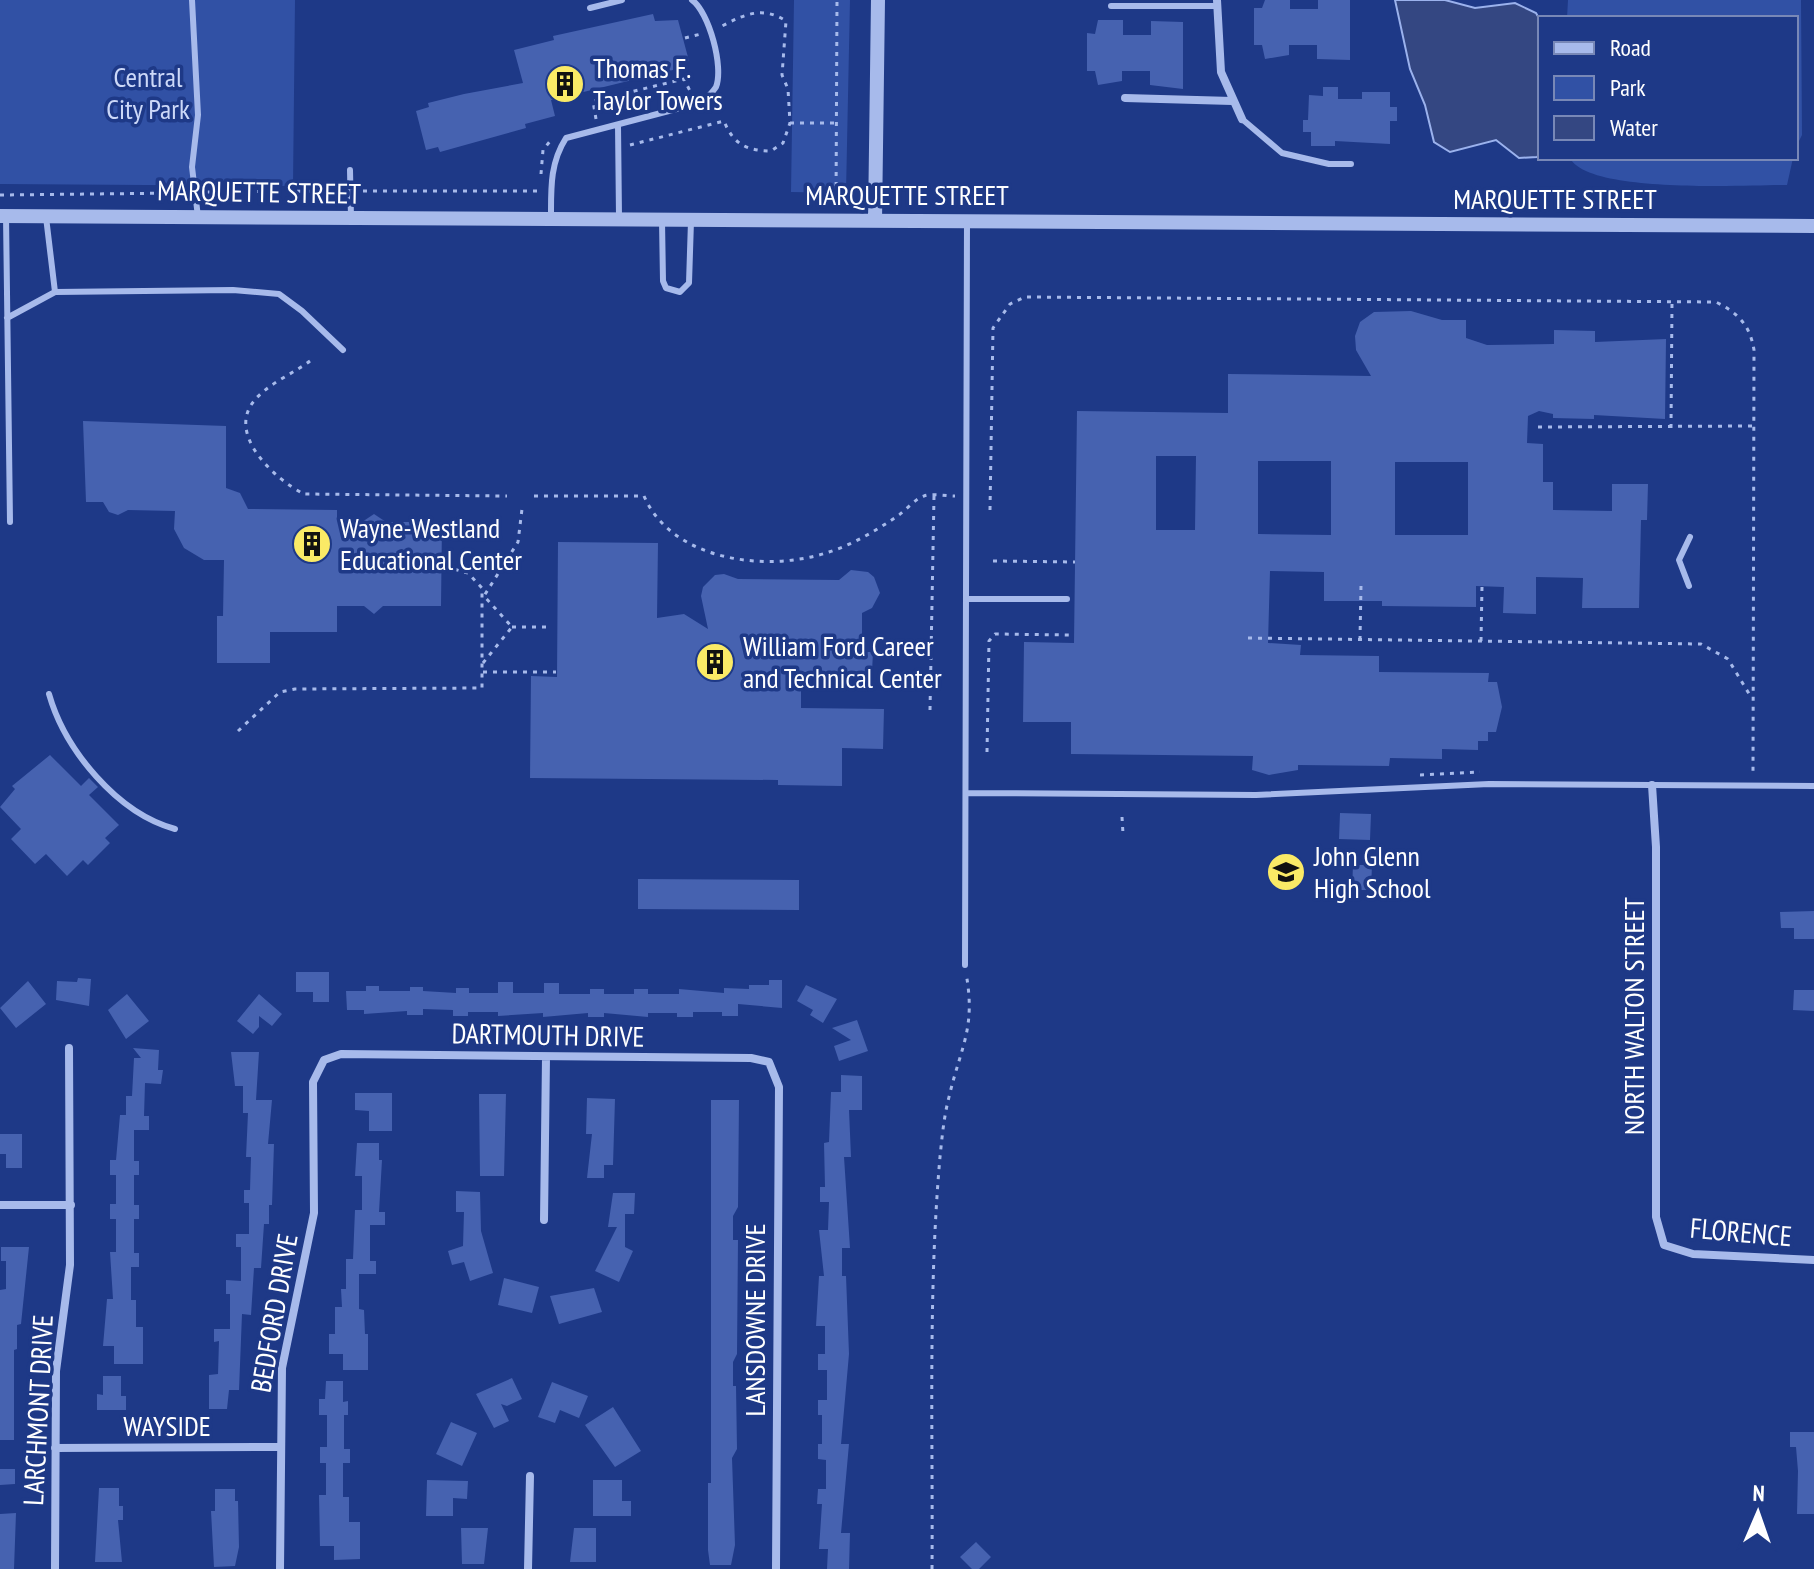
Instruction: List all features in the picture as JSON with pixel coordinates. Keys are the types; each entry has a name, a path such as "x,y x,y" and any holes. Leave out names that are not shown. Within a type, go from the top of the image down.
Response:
{"street":[{"path":"875,221 878,0"},
{"path":"1216,3 1217,56 1232,101 1242,119"},
{"path":"1125,98 1232,101"},
{"name":"MARQUETTE STREET","path":"3,216 1814,226"},
{"name":"NORTH WALTON STREET","path":"1652,785 1656,847 1656,1217 1664,1245"},
{"name":"LARCHMONT DRIVE","path":"55,1569 56,1371 70,1265 69,1048"},
{"name":"DARTMOUTH DRIVE","path":"319,1066 330,1056 341,1054 751,1058 769,1062 775,1071"},
{"path":"544,1220 546,1057"},
{"name":"BEDFORD DRIVE","path":"280,1569 283,1358 314,1213 313,1082 319,1066"},
{"name":"LANSDOWNE DRIVE","path":"775,1071 779,1087 776,1569"},
{"path":"0,1205 71,1205"},
{"name":"FLORENCE","path":"1664,1245 1693,1254 1814,1260"},
{"name":"WAYSIDE","path":"55,1448 280,1447"},
{"path":"528,1569 530,1476"}],"lane":[{"path":"192,0 198,115 192,167 198,217"},
{"path":"590,8 622,0"},
{"path":"551,220 552,174 557,153 566,138 703,102 715,89 720,69 703,8 692,0"},
{"path":"1111,6 1216,3"},
{"path":"1242,119 1282,153 1329,164 1351,164"},
{"path":"618,125 619,221"},
{"path":"350,170 351,218"},
{"path":"3,216 10,522"},
{"path":"46,217 55,292"},
{"path":"662,221 663,281 666,288 680,292 689,283 691,221"},
{"path":"965,965 967,221"},
{"path":"7,318 55,292 233,290 279,294 343,350"},
{"path":"1689,586 1679,560 1690,537"},
{"path":"967,599 1067,599"},
{"path":"49,694 66,737 96,773 146,819 175,829"},
{"path":"966,793 1256,795 1336,794 1429,785 1814,786"}],"path":[{"path":"836,221 837,0"},
{"path":"628,146 724,121 729,134 740,146 771,151 783,143 790,123 788,89 782,75 786,21 773,13 757,11 718,28"},
{"path":"685,38 701,34"},
{"path":"790,123 836,123"},
{"path":"0,195 542,191"},
{"path":"990,510 993,328 1010,304 1025,297 1716,302 1738,315 1748,327 1754,350 1753,771 1748,774"},
{"path":"1671,428 1672,301"},
{"path":"310,361 254,400 246,415 249,440 257,453 291,487 304,494 507,496"},
{"path":"1538,427 1754,426"},
{"path":"534,496 644,496 650,509 690,547 720,554 777,560 827,553 875,531 923,496 955,496"},
{"path":"930,710 934,496"},
{"path":"484,596 518,542 522,509"},
{"path":"993,561 1075,562"},
{"path":"238,731 280,692 310,687 482,688 482,588 468,573 443,566"},
{"path":"1360,640 1361,585"},
{"path":"1481,641 1482,586"},
{"path":"484,596 512,627 551,627"},
{"path":"483,663 512,627"},
{"path":"987,752 989,641 995,634 1074,635"},
{"path":"1248,638 1701,644 1728,659 1753,700"},
{"path":"483,672 556,672"},
{"path":"1414,775 1487,772"},
{"path":"1122,817 1123,834"},
{"path":"932,1569 932,1397 940,1158 948,1098 970,1029 972,1006 965,965"}],"green space":[{"name":"Central City Park","path":"0,0 295,0 293,186 0,184"},
{"path":"794,0 850,0 846,193 791,192"},
{"path":"1568,0 1801,0 1802,135 1798,143 1798,16 1567,16"},
{"path":"1572,160 1793,160 1787,185 1670,185 1606,177 1583,169"}],"water":[{"path":"1395,0 1445,0 1475,8 1515,3 1536,13 1538,156 1519,158 1496,140 1450,152 1434,142 1425,105 1410,69"}],"building":[{"path":"1265,0 1290,0 1290,9 1318,9 1318,0 1350,0 1350,60 1317,59 1317,45 1289,45 1289,55 1265,59 1262,45 1254,45 1254,8 1262,8"},
{"name":"Thomas F. Taylor Towers","path":"653,14 655,21 678,20 689,61 679,64 681,68 551,100 555,116 525,124 526,128 440,152 438,147 426,150 416,111 429,107 428,103 523,83 514,50 554,40 553,36"},
{"path":"1098,20 1123,20 1123,35 1151,35 1151,21 1183,22 1183,89 1150,85 1150,71 1122,71 1122,81 1098,85 1095,71 1087,71 1087,33 1095,34"},
{"path":"1323,87 1338,87 1338,99 1362,99 1362,92 1390,92 1390,107 1397,107 1397,121 1390,121 1390,144 1335,141 1335,146 1311,146 1311,132 1303,132 1303,120 1308,120 1309,95 1323,96"},
{"path":"1411,311 1442,320 1466,320 1466,338 1487,345 1554,344 1554,330 1595,331 1595,342 1666,339 1665,419 1594,415 1594,419 1553,418 1553,414 1539,411 1528,416 1527,443 1543,444 1543,482 1553,482 1553,510 1612,511 1612,484 1648,484 1647,520 1641,520 1639,608 1582,608 1583,578 1536,577 1536,614 1503,613 1504,587 1476,586 1476,607 1382,606 1382,601 1324,601 1324,572 1270,571 1268,643 1301,645 1300,655 1379,656 1379,672 1489,673 1488,682 1497,682 1502,707 1496,732 1488,732 1488,741 1478,741 1478,750 1442,749 1442,759 1390,758 1389,766 1298,765 1298,770 1269,775 1252,770 1253,756 1071,754 1071,722 1023,722 1024,642 1074,643 1077,411 1228,413 1228,374 1371,376 1356,350 1355,336 1360,322 1374,312","holes":["1156,456 1196,456 1195,530 1156,530","1258,461 1331,461 1331,535 1258,534","1395,462 1468,462 1468,535 1395,535"]},
{"name":"Wayne-Westland Educational Center","path":"83,421 226,426 226,488 240,493 248,509 337,510 337,521 362,522 374,514 386,522 442,522 441,606 383,606 374,614 364,606 337,606 337,632 270,632 270,663 217,663 217,616 223,616 224,560 204,560 184,548 174,529 175,511 128,510 118,515 109,512 103,502 86,502"},
{"name":"William Ford Career and Technical Center","path":"558,542 658,543 657,618 684,614 708,629 701,596 703,587 715,575 724,574 738,579 839,580 851,570 868,572 874,577 880,593 872,608 862,613 862,652 873,652 872,672 801,672 801,708 884,709 883,749 842,748 842,786 778,785 778,780 530,778 531,676 557,677"},
{"path":"50,755 81,786 89,778 98,787 89,795 119,825 105,838 110,843 88,865 83,860 67,876 46,854 35,864 11,839 21,829 0,807 15,789 12,786"},
{"path":"1340,813 1371,814 1370,840 1339,839"},
{"path":"1353,865 1372,865 1371,890 1352,890"},
{"path":"638,879 799,880 799,910 638,909"},
{"path":"1814,911 1814,939 1794,939 1794,928 1781,928 1780,912"},
{"path":"296,972 329,972 329,1002 313,1002 313,992 296,992"},
{"path":"78,978 91,979 89,1006 56,1000 57,981 77,982"},
{"path":"769,980 782,980 782,1008 738,1004 738,1016 722,1016 722,1012 693,1012 693,1017 677,1017 677,1013 648,1013 648,1017 604,1013 604,1017 588,1017 588,1013 543,1017 543,1013 498,1016 498,1012 468,1012 468,1016 453,1016 453,1010 423,1009 423,1015 407,1015 407,1011 364,1014 364,1010 347,1010 346,991 366,991 366,986 379,986 379,991 410,991 410,987 423,987 423,991 456,993 456,988 469,988 469,993 498,993 498,982 513,982 513,993 544,993 544,983 559,983 559,994 590,994 590,989 604,989 604,994 634,994 634,989 648,989 648,994 679,994 679,989 724,993 724,988 749,989 749,985 769,985"},
{"path":"28,981 46,1004 16,1028 0,1008"},
{"path":"806,985 837,999 823,1023 810,1015 813,1010 797,1001"},
{"path":"1794,990 1814,990 1814,1011 1793,1010"},
{"path":"127,994 149,1021 126,1039 108,1010"},
{"path":"259,994 282,1014 272,1026 259,1016 259,1027 253,1034 237,1021"},
{"path":"857,1020 868,1051 839,1061 834,1046 851,1040 832,1028"},
{"path":"133,1048 159,1050 158,1070 163,1070 161,1084 145,1083 144,1116 149,1116 149,1130 134,1130 134,1161 139,1161 139,1175 134,1175 134,1205 139,1205 139,1219 134,1219 134,1253 139,1253 139,1267 131,1267 131,1300 136,1300 136,1327 143,1327 143,1364 114,1364 114,1346 103,1346 107,1299 113,1299 110,1252 116,1252 116,1219 110,1219 110,1204 116,1204 116,1175 110,1175 110,1160 116,1160 120,1115 126,1115 126,1096 132,1096 134,1058 141,1058"},
{"path":"231,1052 259,1052 256,1100 272,1100 268,1144 274,1144 272,1205 269,1205 269,1224 264,1224 261,1268 254,1268 251,1315 242,1314 239,1390 229,1390 227,1409 209,1409 209,1375 218,1374 219,1341 214,1342 214,1329 230,1329 230,1294 226,1294 226,1280 241,1281 241,1247 236,1247 236,1234 249,1234 249,1203 244,1203 244,1190 250,1190 251,1157 246,1157 248,1113 243,1113 243,1086 235,1086"},
{"path":"841,1075 862,1076 862,1110 849,1110 851,1157 844,1157 850,1248 842,1248 842,1276 846,1276 849,1354 841,1444 849,1444 841,1533 850,1533 849,1569 827,1569 828,1549 819,1549 822,1504 817,1504 818,1489 826,1489 826,1460 818,1459 818,1444 822,1444 822,1415 818,1415 818,1400 827,1400 827,1370 818,1370 818,1354 825,1354 825,1326 816,1326 819,1276 824,1276 819,1230 828,1230 829,1202 820,1202 820,1187 825,1187 824,1143 829,1142 831,1092 841,1092"},
{"path":"355,1093 392,1093 392,1131 369,1131 369,1111 355,1110"},
{"path":"479,1094 506,1094 504,1176 480,1176"},
{"path":"587,1098 615,1099 613,1165 604,1165 604,1178 587,1178 592,1134 586,1134"},
{"path":"711,1100 739,1100 738,1207 733,1216 733,1240 738,1240 737,1354 733,1362 737,1449 732,1458 735,1545 731,1565 710,1565 708,1550 708,1483 711,1483"},
{"path":"0,1134 22,1134 22,1168 6,1168 6,1154 0,1154"},
{"path":"357,1143 379,1143 379,1160 382,1160 379,1212 385,1212 385,1225 370,1225 370,1261 376,1261 376,1274 359,1274 359,1309 364,1310 365,1334 368,1334 368,1370 343,1370 343,1354 329,1354 329,1334 335,1334 335,1307 342,1307 341,1289 346,1289 346,1259 353,1259 355,1210 362,1210 362,1176 355,1176"},
{"path":"456,1191 480,1192 481,1231 493,1273 470,1281 464,1262 452,1265 448,1251 463,1246 464,1212 456,1212"},
{"path":"613,1193 635,1193 634,1214 625,1214 625,1247 633,1251 619,1282 595,1271 617,1227 608,1227"},
{"path":"1,1247 29,1247 21,1324 17,1325 17,1349 14,1350 14,1440 0,1440 0,1290 6,1289 6,1261 1,1261"},
{"path":"504,1278 539,1287 532,1313 498,1305"},
{"path":"594,1288 602,1312 559,1324 550,1296"},
{"path":"103,1376 121,1376 121,1396 126,1396 126,1410 97,1410 97,1394 103,1395"},
{"path":"512,1378 522,1399 507,1406 501,1404 509,1421 494,1428 476,1394"},
{"path":"326,1381 343,1381 343,1402 348,1401 348,1415 344,1415 344,1449 350,1449 350,1463 343,1463 343,1497 349,1497 349,1522 360,1522 360,1559 334,1560 334,1546 320,1546 319,1495 326,1495 326,1463 320,1463 320,1447 327,1447 327,1415 319,1415 319,1399 325,1399"},
{"path":"552,1382 588,1396 579,1418 560,1410 555,1423 538,1417"},
{"path":"613,1407 641,1451 615,1467 585,1425"},
{"path":"451,1422 477,1433 462,1466 436,1454"},
{"path":"1790,1432 1814,1432 1814,1514 1797,1514 1796,1447 1790,1447"},
{"path":"0,1469 15,1469 15,1484 0,1485"},
{"path":"427,1480 468,1481 467,1499 453,1498 453,1516 426,1516"},
{"path":"593,1480 622,1480 622,1501 631,1501 631,1516 593,1516"},
{"path":"99,1488 119,1488 119,1506 123,1506 123,1520 118,1520 122,1562 95,1562"},
{"path":"215,1489 235,1489 239,1547 235,1566 214,1567 211,1511 215,1511"},
{"path":"16,1513 14,1569 0,1569 0,1514"},
{"path":"461,1528 488,1528 484,1564 462,1564"},
{"path":"574,1528 596,1528 596,1562 570,1562"},
{"path":"976,1542 991,1557 979,1569 972,1569 960,1557"}],"place":[{"name":"Thomas F. Taylor Towers","path":"565,84"},
{"name":"Wayne-Westland Educational Center","path":"312,544"},
{"name":"William Ford Career and Technical Center","path":"715,662"},
{"name":"John Glenn High School","path":"1286,872"}]}
